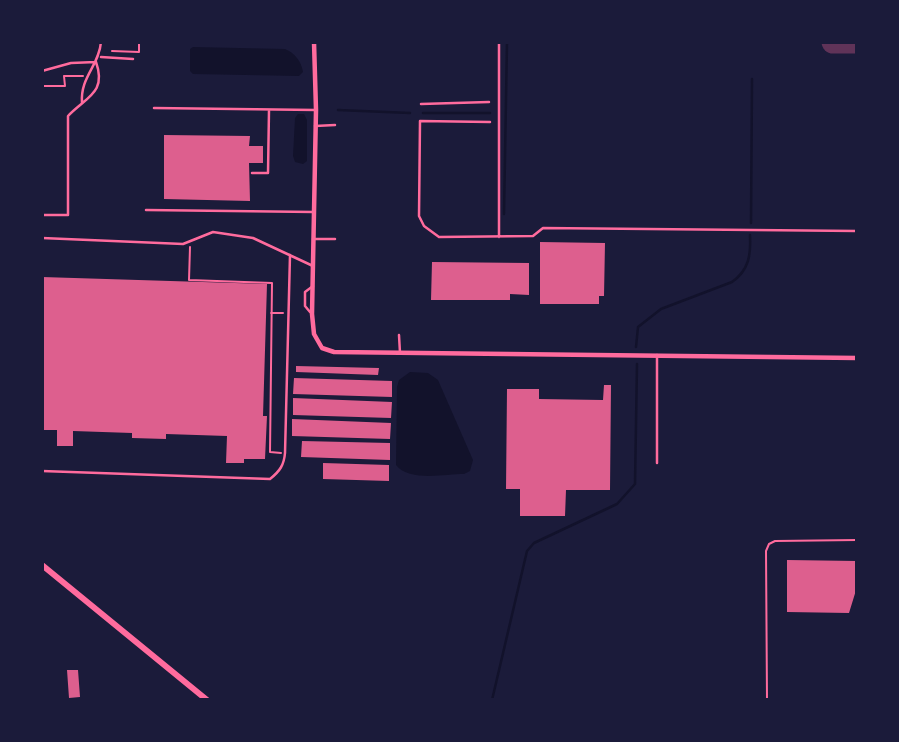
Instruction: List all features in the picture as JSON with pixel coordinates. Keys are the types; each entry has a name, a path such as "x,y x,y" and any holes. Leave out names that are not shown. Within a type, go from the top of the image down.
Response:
{"street":[{"path":"314,42 316,110 312,314 314,334 322,348 334,352 857,358"},
{"path":"42,565 207,700"}],"lane":[{"path":"82,103 82,93 88,76 100,57 101,42"},
{"path":"499,42 499,237"},
{"path":"100,57 133,58"},
{"path":"42,71 71,63 96,62"},
{"path":"42,215 68,215 68,116 94,94 100,73 96,62"},
{"path":"421,104 489,102"},
{"path":"154,108 316,110"},
{"path":"252,173 268,173 269,110"},
{"path":"490,122 421,121 419,216 424,226 439,237 534,236 543,228 857,231"},
{"path":"315,126 335,125"},
{"path":"146,210 314,212"},
{"path":"42,238 183,244 213,232 253,238 313,266"},
{"path":"313,239 335,239"},
{"path":"42,471 270,478 279,472 285,453 289,255"},
{"path":"400,335 400,353"},
{"path":"657,355 657,463"}],"path":[{"path":"42,86 65,86 64,76 88,76"},
{"path":"190,241 189,280 272,283 270,452 285,453"},
{"path":"272,414 286,414"},
{"path":"767,700 766,551 769,544 775,541 857,540"}],"shaded area":[{"path":"190,49 285,49 297,58 303,72 299,76 193,74 190,71"},
{"path":"298,114 304,114 307,120 307,161 303,164 295,162 293,156 295,118"},
{"path":"410,372 428,373 438,380 473,460 470,471 438,476 418,475 409,474 396,465 397,387 399,380"}],"building":[{"path":"164,135 250,136 249,146 263,146 263,163 249,163 250,201 164,199"},
{"path":"540,242 605,243 604,296 599,296 599,304 540,304"},
{"path":"432,262 529,263 529,295 510,294 510,300 431,300"},
{"path":"42,277 267,284 263,416 267,416 265,459 244,459 244,463 226,463 227,436 166,434 166,439 132,438 132,433 73,431 73,446 57,446 57,430 42,430"},
{"path":"296,366 379,368 378,375 296,372"},
{"path":"294,378 392,381 392,397 293,394"},
{"path":"604,385 611,385 610,490 566,490 565,516 520,516 520,489 506,489 507,389 539,389 539,399 603,400"},
{"path":"293,398 392,402 391,418 293,415"},
{"path":"292,419 391,423 390,439 292,436"},
{"path":"302,441 390,443 390,460 301,457"},
{"path":"323,463 389,465 389,481 323,479"},
{"path":"787,560 857,561 857,587 849,613 787,612"},
{"path":"67,670 78,670 80,697 69,698"}],"waterway":[{"path":"504,214 507,42"},
{"path":"751,223 752,79"},
{"path":"338,110 410,113"},
{"path":"423,113 490,113"},
{"path":"636,347 638,327 661,309 732,282 738,277 748,262 750,235"},
{"path":"492,700 527,551 534,543 617,504 635,484 637,364"}],"taxiway":[{"path":"833,42 857,42"}]}
